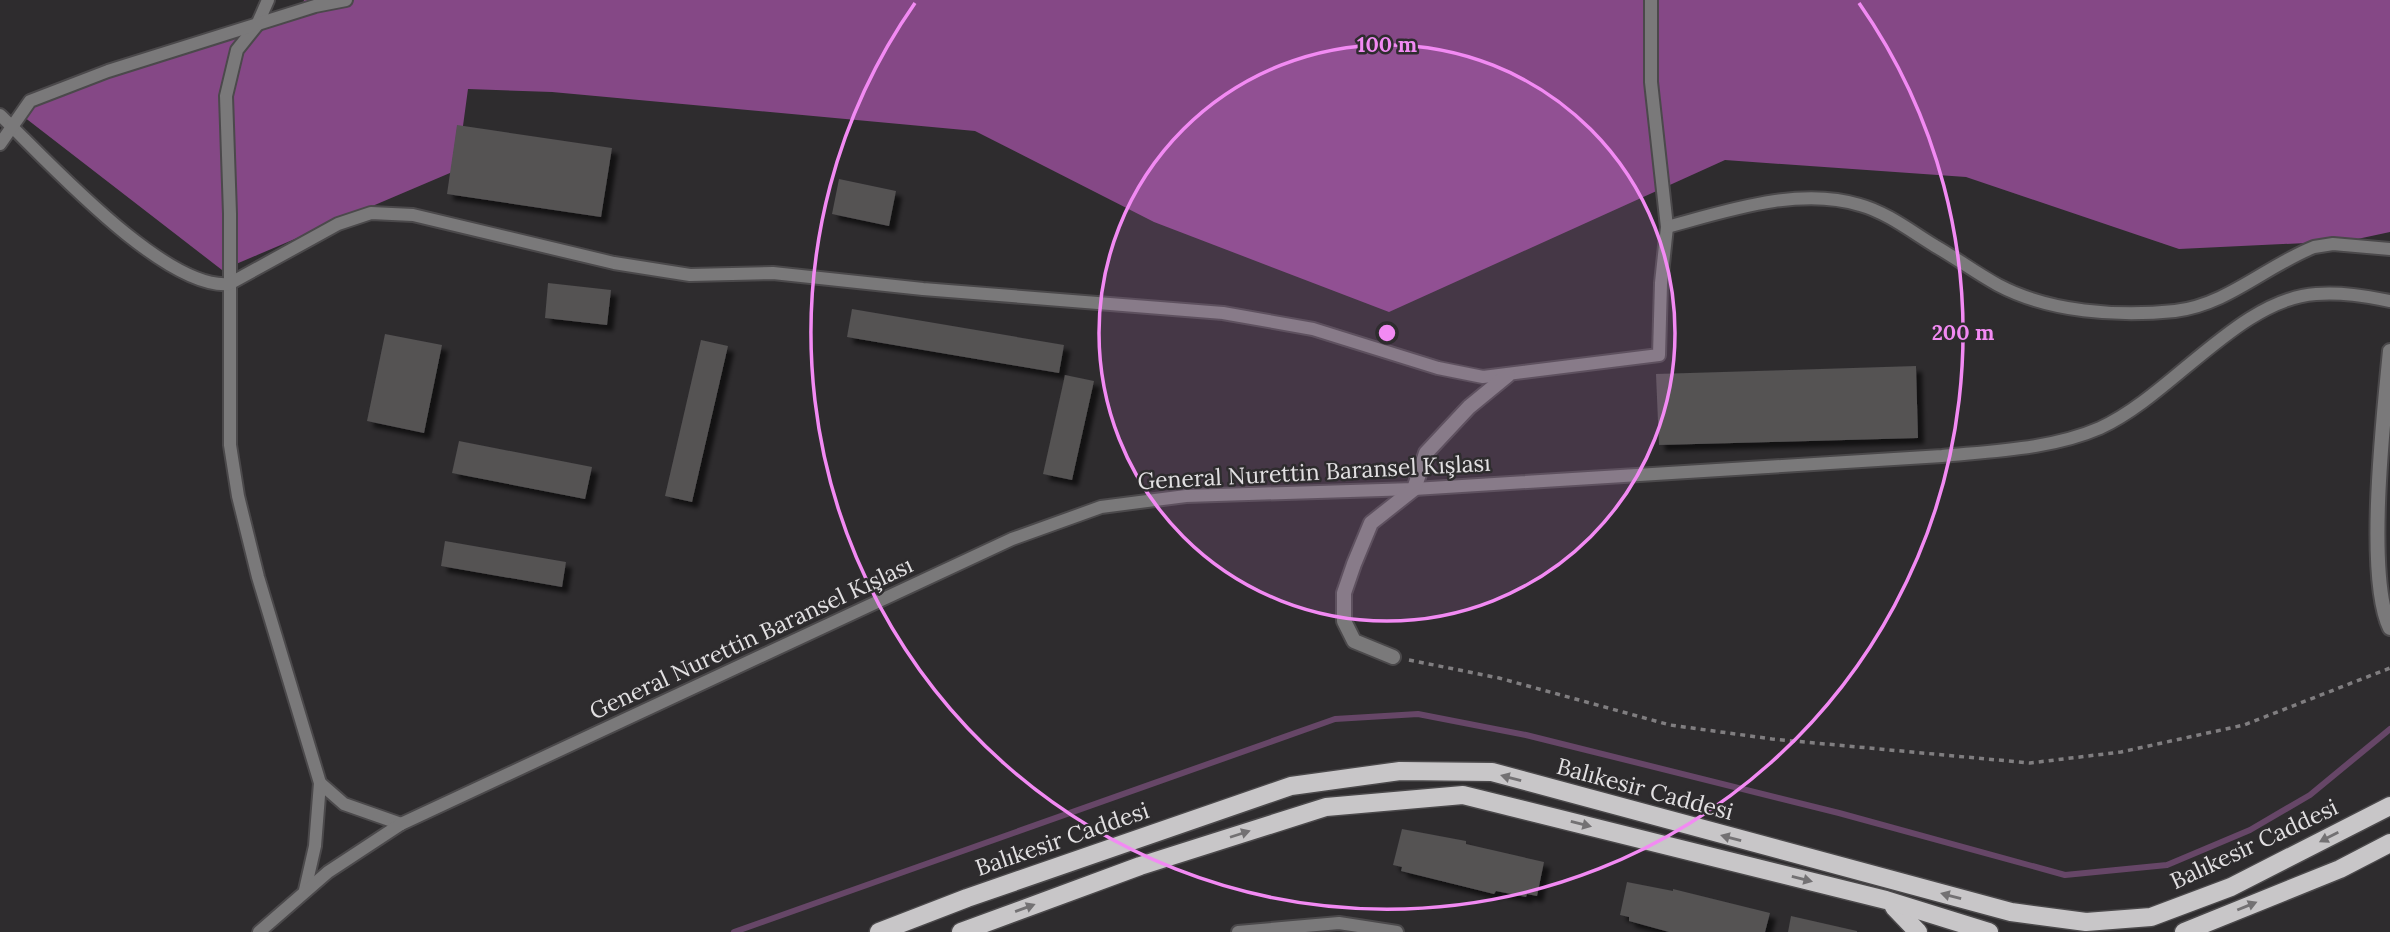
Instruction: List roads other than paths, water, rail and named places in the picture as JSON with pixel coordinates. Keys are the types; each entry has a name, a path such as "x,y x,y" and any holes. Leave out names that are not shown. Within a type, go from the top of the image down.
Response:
{"main road":[{"name":"Balıkesir Caddesi","path":"879,932 967,898 1291,786 1400,771 1492,772 2011,912 2086,922 2151,917"},
{"name":"Balıkesir Caddesi","path":"961,932 1140,866 1326,807 1463,795 1886,900 1984,928 2084,930 2131,927 2231,887 2390,806"},
{"path":"2184,932 2340,869 2390,843"},
{"path":"1886,900 1912,923 1918,932"},
{"path":"1977,903 1984,928"}],"street":[{"path":"2390,351 2382,436 2379,544 2381,599 2390,628"},
{"path":"1393,657 1354,640 1344,621 1344,593 1371,523 1414,489 1426,453 1469,407 1507,375"}],"lane":[{"path":"268,0 257,24 237,50 226,96 230,445 237,496 308,751 320,783 315,846 305,891"},
{"path":"0,144 30,101 108,71 257,24 346,0"},
{"path":"0,115 114,225 192,276 216,285 229,284 338,224 371,213 413,215 614,263 690,275 773,273 936,290 1223,313 1313,329 1450,370 1483,377 1659,355 1661,283 1667,227 1651,82 1651,0"},
{"path":"1667,227 1759,205 1832,199 1862,205 1998,285 2035,300 2065,307 2114,311 2175,311 2203,305 2314,247 2333,244 2390,249"},
{"name":"General Nurettin Baransel Kışlası","path":"259,932 305,891 375,838 401,824 999,545 1074,515 1136,502 1186,496 1414,489 1942,456 2060,440 2098,429 2127,413 2247,320 2279,303 2313,294 2350,293 2390,301"},
{"path":"320,783 344,804 401,824"},
{"path":"1238,932 1339,923 1397,932"}],"waterway":[{"path":"734,932 1335,719 1418,714 1526,735 1839,813 2065,875 2167,865 2250,830 2310,795 2390,729"}]}
